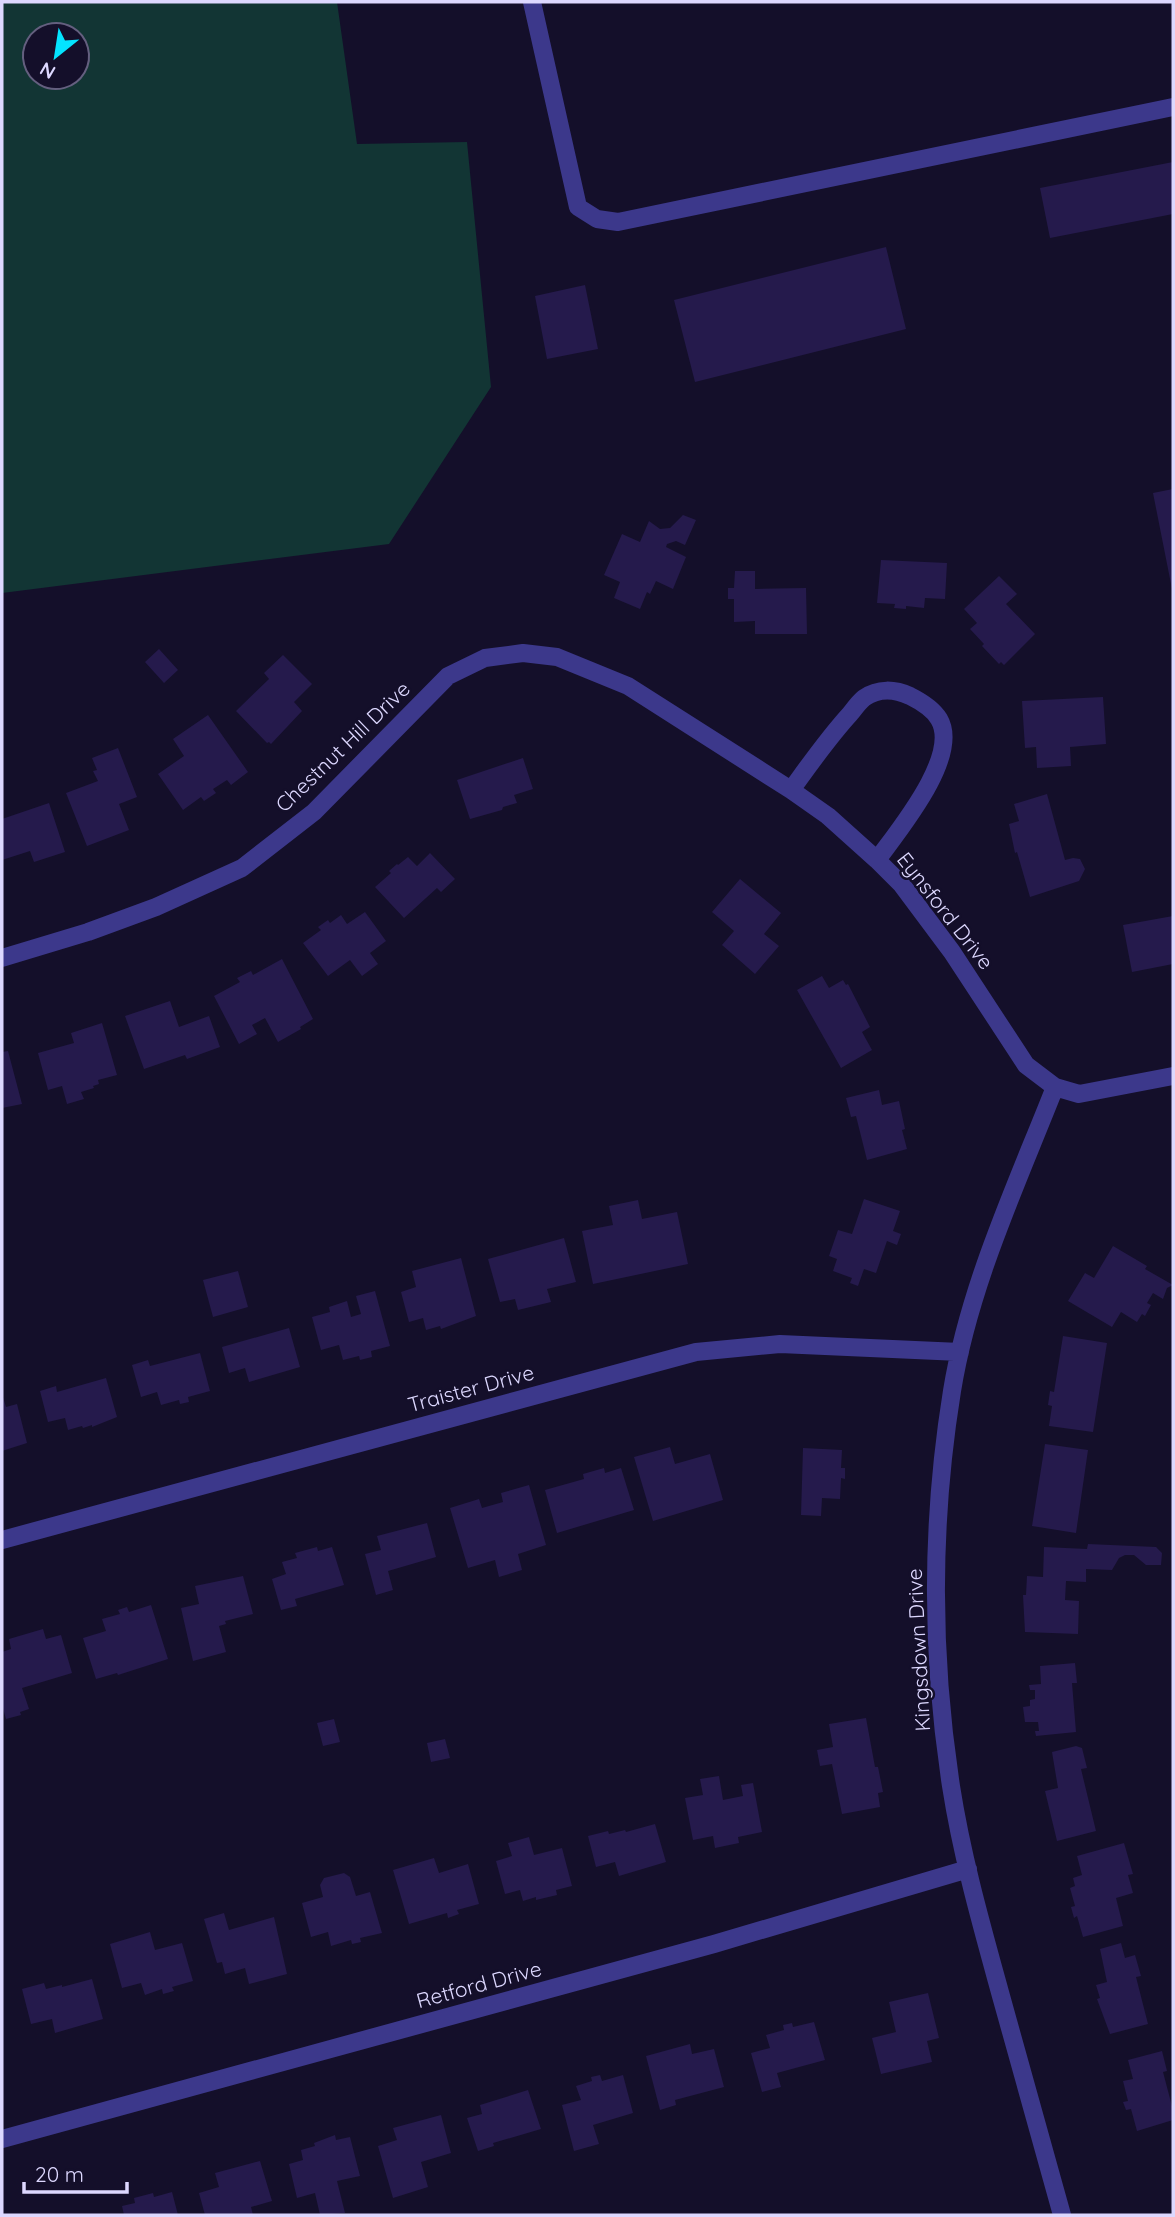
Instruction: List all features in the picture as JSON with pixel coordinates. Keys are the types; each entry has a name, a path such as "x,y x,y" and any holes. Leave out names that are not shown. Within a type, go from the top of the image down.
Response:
{"street":[{"path":"532,2 578,207 597,219 618,222 1173,107"},
{"name":"Eynsford Drive","path":"523,653 557,657 628,687 828,816 902,886 953,952 1026,1065 1055,1087 1079,1094 1173,1076"},
{"name":"Chestnut Hill Drive","path":"2,958 88,932 156,907 242,868 314,812 448,676 485,658 523,653"},
{"path":"791,790 833,732 864,698 887,689 907,694 925,704 939,719 943,737 938,762 925,794 877,860"},
{"name":"Kingsdown Drive","path":"1055,1087 983,1272 960,1352 952,1391 937,1516 939,1688 951,1788 968,1869 1062,2215"},
{"name":"Traister Drive","path":"2,1540 696,1352 780,1345 960,1352"},
{"name":"Retford Drive","path":"2,2139 700,1948 968,1869"}],"green space":[{"path":"2,2 337,2 357,144 467,142 491,387 389,544 2,593"}],"building":[{"path":"1173,162 1173,214 1050,238 1040,188"},
{"path":"886,247 906,329 695,382 674,300"},
{"path":"585,285 598,349 547,359 535,296"},
{"path":"1173,489 1173,589 1172,589 1153,493"},
{"path":"683,515 696,520 685,545 676,541 666,547 686,557 673,589 656,581 650,594 647,592 640,609 614,598 620,582 604,575 622,534 640,542 649,521 660,529 670,528"},
{"path":"881,560 947,563 945,599 925,598 924,608 894,608 895,604 877,603"},
{"path":"735,571 755,571 755,589 806,588 807,634 755,634 755,621 734,622 734,599 728,599 728,588 734,588"},
{"path":"999,576 1017,594 1006,604 1035,634 1004,665 1001,662 999,664 982,646 984,644 970,629 977,623 964,609"},
{"path":"159,649 178,670 164,683 145,662"},
{"path":"283,655 312,684 294,702 302,711 271,744 236,711 269,679 264,673"},
{"path":"1103,697 1106,744 1070,747 1071,766 1037,768 1036,747 1025,748 1022,701"},
{"path":"208,715 248,772 231,785 227,780 213,789 216,793 204,801 201,797 183,810 158,774 184,756 173,739"},
{"path":"118,748 137,797 119,804 129,830 87,846 66,793 98,781 93,771 97,770 92,758"},
{"path":"523,758 533,789 514,795 517,803 470,819 457,780"},
{"path":"1047,794 1065,860 1080,859 1085,869 1079,881 1030,897 1017,852 1015,853 1009,824 1019,821 1014,804"},
{"path":"49,803 65,852 34,862 30,851 2,860 2,819"},
{"path":"430,853 455,879 441,892 437,888 404,918 375,887 391,873 389,871 408,857 417,866"},
{"path":"740,879 781,913 764,934 779,946 755,974 722,945 734,931 712,912"},
{"path":"365,912 386,941 370,953 378,964 362,976 350,960 328,976 303,943 321,930 318,927 328,920 330,923 341,915 347,924"},
{"path":"1173,916 1173,964 1132,972 1123,925"},
{"path":"282,959 313,1019 278,1042 265,1018 252,1025 257,1034 239,1044 214,996 240,982 237,978 251,971 253,975"},
{"path":"822,976 829,988 843,980 848,984 870,1027 862,1032 872,1050 841,1068 797,990"},
{"path":"170,1001 179,1027 209,1016 220,1047 187,1059 185,1055 144,1069 125,1016"},
{"path":"102,1023 117,1075 98,1080 99,1084 93,1086 94,1088 81,1092 84,1099 67,1104 62,1086 48,1090 38,1053 74,1043 71,1033"},
{"path":"8,1051 22,1104 2,1108 2,1052"},
{"path":"879,1090 882,1105 899,1101 907,1149 867,1160 856,1116 851,1117 846,1098"},
{"path":"864,1199 900,1211 893,1231 901,1234 897,1245 887,1241 876,1273 864,1269 858,1286 850,1283 852,1278 833,1271 837,1259 829,1256 838,1230 852,1234"},
{"path":"638,1200 642,1219 677,1212 688,1264 593,1284 582,1231 613,1225 609,1206"},
{"path":"564,1238 576,1282 547,1289 551,1302 518,1310 515,1299 500,1302 488,1259"},
{"path":"1113,1246 1173,1285 1167,1288 1163,1299 1153,1293 1147,1303 1151,1305 1145,1316 1142,1314 1137,1322 1121,1312 1112,1327 1068,1301 1085,1273 1094,1278"},
{"path":"461,1258 476,1316 441,1329 440,1326 426,1330 423,1318 409,1322 401,1292 416,1287 412,1271"},
{"path":"238,1271 248,1307 213,1317 203,1280"},
{"path":"375,1291 390,1346 371,1351 372,1357 360,1360 359,1356 343,1360 339,1345 321,1350 312,1317 330,1312 329,1307 347,1301 351,1317 361,1314 356,1296"},
{"path":"289,1328 300,1367 249,1382 245,1368 229,1373 222,1347"},
{"path":"1063,1336 1107,1343 1093,1432 1049,1426 1052,1406 1048,1405 1050,1391 1054,1392"},
{"path":"200,1353 210,1391 188,1397 189,1402 180,1404 179,1400 161,1405 157,1392 141,1397 132,1365 148,1360 150,1366"},
{"path":"106,1378 117,1417 92,1427 82,1426 68,1430 65,1418 48,1422 40,1391 56,1386 57,1392"},
{"path":"2,1394 6,1407 17,1404 27,1443 2,1451"},
{"path":"1045,1444 1088,1450 1076,1533 1032,1526"},
{"path":"670,1447 675,1464 710,1454 723,1500 653,1521 634,1457"},
{"path":"803,1448 842,1450 841,1468 845,1468 845,1479 841,1478 840,1499 822,1498 821,1516 801,1515"},
{"path":"604,1468 605,1473 621,1468 634,1510 557,1533 545,1490 584,1479 583,1474"},
{"path":"529,1485 546,1545 518,1554 522,1570 499,1577 495,1560 468,1568 450,1508 479,1499 482,1508 503,1502 501,1493"},
{"path":"427,1523 436,1557 388,1571 393,1590 376,1595 365,1554 381,1550 377,1536"},
{"path":"1088,1544 1156,1547 1162,1553 1161,1565 1146,1565 1134,1555 1125,1555 1119,1558 1112,1570 1086,1569 1086,1582 1066,1581 1065,1600 1079,1601 1078,1634 1025,1632 1023,1595 1026,1595 1027,1576 1043,1577 1044,1547 1087,1549"},
{"path":"317,1547 318,1551 332,1547 344,1585 295,1599 297,1606 281,1610 272,1579 286,1574 282,1562 297,1558 295,1553"},
{"path":"243,1576 253,1614 225,1621 226,1624 219,1626 226,1652 193,1661 181,1608 199,1604 195,1586"},
{"path":"151,1605 168,1659 96,1679 83,1638 106,1631 102,1619 120,1614 118,1610 127,1607 129,1612"},
{"path":"43,1629 46,1639 61,1635 72,1673 22,1688 29,1709 20,1712 21,1715 6,1719 2,1705 2,1652 11,1649 9,1639"},
{"path":"1075,1663 1077,1683 1072,1683 1076,1732 1036,1736 1035,1731 1039,1731 1038,1722 1025,1722 1023,1707 1030,1706 1030,1700 1035,1699 1035,1690 1030,1690 1029,1685 1041,1684 1040,1666"},
{"path":"866,1718 875,1767 878,1767 883,1792 878,1793 880,1807 842,1814 832,1764 820,1766 817,1750 833,1747 829,1724"},
{"path":"334,1719 340,1742 323,1746 317,1723"},
{"path":"445,1739 450,1758 431,1762 427,1743"},
{"path":"1076,1746 1082,1748 1087,1768 1081,1769 1096,1831 1057,1841 1045,1791 1058,1788 1052,1752"},
{"path":"719,1776 723,1800 743,1796 741,1785 753,1783 762,1832 738,1837 739,1843 715,1848 713,1836 693,1840 685,1798 703,1795 700,1779"},
{"path":"655,1824 666,1862 619,1876 615,1862 596,1867 588,1836 608,1831 609,1834 625,1830 626,1832"},
{"path":"529,1837 534,1855 562,1848 572,1886 556,1890 557,1895 536,1900 536,1897 523,1901 520,1890 505,1894 496,1861 512,1856 508,1843"},
{"path":"1124,1843 1133,1874 1128,1875 1133,1893 1116,1898 1123,1926 1083,1937 1077,1916 1074,1918 1071,1907 1075,1906 1070,1888 1075,1886 1073,1878 1082,1875 1077,1856"},
{"path":"434,1858 439,1873 468,1864 479,1904 457,1910 459,1914 448,1918 447,1913 409,1924 393,1870"},
{"path":"344,1873 350,1877 356,1896 370,1892 382,1933 360,1938 361,1942 352,1944 351,1940 331,1946 328,1932 311,1937 302,1903 323,1897 320,1885 324,1878"},
{"path":"224,1913 229,1930 274,1917 287,1974 249,1984 245,1968 225,1974 222,1962 217,1963 204,1919"},
{"path":"150,1932 155,1950 182,1943 193,1981 172,1987 174,1991 163,1994 162,1989 145,1995 141,1983 122,1988 110,1944"},
{"path":"1121,1943 1125,1958 1135,1955 1141,1976 1136,1977 1148,2024 1110,2034 1097,1999 1100,1998 1096,1985 1107,1982 1100,1949"},
{"path":"92,1979 103,2019 55,2033 52,2019 31,2024 22,1989 44,1983 46,1989 62,1987"},
{"path":"928,1993 939,2038 927,2041 932,2062 881,2074 872,2038 896,2032 889,2002"},
{"path":"814,2022 825,2060 777,2073 781,2087 762,2092 751,2053 770,2048 766,2035 784,2030 783,2025 792,2023 793,2027"},
{"path":"690,2044 692,2054 714,2049 724,2087 675,2100 676,2105 660,2110 646,2056"},
{"path":"1162,2051 1167,2071 1163,2072 1173,2120 1137,2131 1131,2109 1126,2110 1123,2102 1128,2101 1123,2081 1133,2079 1128,2060"},
{"path":"600,2075 602,2081 623,2075 633,2113 593,2125 599,2144 574,2151 562,2105 581,2100 576,2086 592,2081 591,2077"},
{"path":"528,2090 541,2129 493,2143 494,2146 478,2151 467,2118 482,2114 480,2105"},
{"path":"441,2115 451,2153 421,2162 428,2187 393,2198 378,2146 397,2140 393,2128"},
{"path":"335,2135 336,2140 350,2137 360,2176 337,2181 345,2213 320,2215 315,2193 297,2198 289,2164 303,2160 301,2150"},
{"path":"260,2161 272,2201 251,2207 253,2215 205,2215 199,2193 219,2187 215,2173"},
{"path":"172,2192 178,2215 124,2215 122,2206 135,2203 134,2198 153,2193 154,2197"}]}
